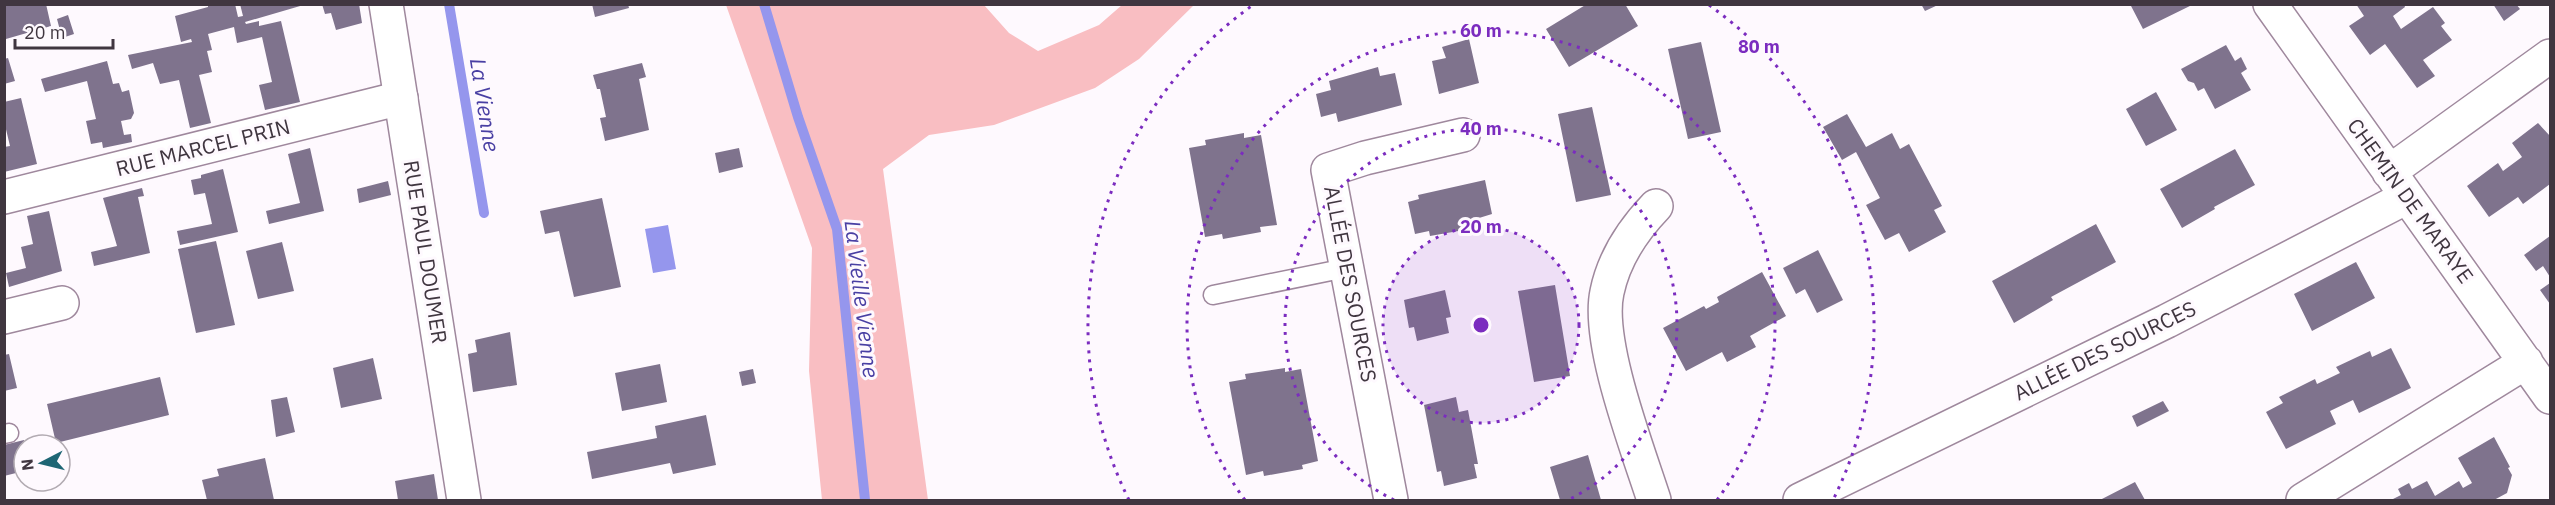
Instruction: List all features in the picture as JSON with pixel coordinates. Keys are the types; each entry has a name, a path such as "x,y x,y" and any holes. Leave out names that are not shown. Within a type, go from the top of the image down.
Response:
{"street":[{"name":"RUE PAUL DOUMER","path":"386,4 464,501"},
{"name":"CHEMIN DE MARAYE","path":"2270,4 2550,396"},
{"name":"ALLÉE DES SOURCES","path":"1800,501 2167,321 2398,185 2550,56"},
{"name":"RUE MARCEL PRIN","path":"4,197 401,98"},
{"name":"ALLÉE DES SOURCES","path":"1391,501 1328,170 1365,158 1463,135"},
{"path":"1654,501 1619,391 1608,339 1606,294 1617,261 1635,228 1656,206"},
{"path":"4,317 62,303"},
{"path":"2303,501 2526,363"}],"lane":[{"path":"1213,295 1346,268"}],"shaded area":[{"path":"726,5 984,5 1009,33 1038,51 1099,25 1122,5 1194,5 1139,59 1095,88 994,125 929,135 883,169 928,500 822,500 809,371 812,248"}],"water":[{"path":"668,225 676,269 653,273 645,229"}],"building":[{"path":"4,4 46,4 51,26 6,39"},
{"path":"208,4 235,4 238,17 243,16 240,4 307,4 245,22 246,24 259,21 259,26 281,21 300,102 265,110 259,85 272,82 262,37 237,43 234,27 208,34 212,50 207,51 212,72 199,75 211,123 190,128 179,80 160,84 153,63 132,69 128,55 192,42 191,39 181,42 175,16 208,7"},
{"path":"322,4 359,4 362,23 336,30 331,13 325,14"},
{"path":"592,4 628,4 629,8 595,17"},
{"path":"1587,4 1625,4 1638,26 1569,67 1546,29"},
{"path":"1921,4 1940,4 1925,11"},
{"path":"2130,4 2194,4 2143,29"},
{"path":"2356,4 2404,4 2405,7 2393,16 2401,29 2433,7 2445,23 2441,26 2452,40 2423,60 2435,76 2417,88 2385,44 2370,55 2349,26 2364,16"},
{"path":"2493,4 2516,4 2520,9 2504,21"},
{"path":"68,15 74,34 62,38 57,19"},
{"path":"1469,39 1479,83 1439,94 1432,61 1446,58 1442,47"},
{"path":"1701,42 1721,132 1688,139 1668,49"},
{"path":"2226,45 2235,61 2241,57 2247,69 2241,73 2251,90 2215,109 2204,88 2198,91 2181,69"},
{"path":"8,58 15,81 4,84 4,59"},
{"path":"107,61 113,84 119,83 122,92 129,90 134,113 131,119 121,121 124,135 131,134 132,142 103,148 102,142 91,144 86,121 96,119 87,81 45,92 41,79"},
{"path":"642,63 646,77 639,79 649,130 605,141 600,118 606,117 600,89 597,89 593,75"},
{"path":"1378,67 1380,76 1395,73 1402,105 1338,122 1336,113 1321,117 1316,94 1331,90 1329,81"},
{"path":"2156,92 2177,130 2146,146 2126,109"},
{"path":"21,98 37,164 4,172 4,147 10,146 4,121 4,102"},
{"path":"1592,107 1611,195 1576,202 1558,114"},
{"path":"1847,114 1866,147 1892,133 1900,149 1909,144 1942,206 1934,210 1946,232 1909,252 1899,233 1885,240 1866,205 1880,198 1856,152 1842,160 1823,127"},
{"path":"2538,123 2550,136 2550,184 2523,204 2518,197 2489,217 2467,186 2498,163 2503,171 2522,157 2512,143"},
{"path":"1244,133 1244,138 1261,135 1277,225 1260,227 1261,232 1223,239 1222,234 1205,237 1189,148 1206,145 1205,140"},
{"path":"310,148 324,211 269,224 266,211 300,203 288,154"},
{"path":"739,148 743,167 719,173 715,153"},
{"path":"2235,149 2255,185 2214,207 2215,209 2182,228 2160,189"},
{"path":"223,169 238,232 180,245 177,231 212,224 205,193 194,195 191,180"},
{"path":"1485,180 1492,214 1479,218 1481,227 1430,236 1429,231 1415,234 1408,202 1419,199 1418,195"},
{"path":"388,181 391,195 359,203 357,189"},
{"path":"142,188 144,196 138,197 150,253 94,266 91,252 117,246 103,198"},
{"path":"602,198 621,287 574,297 559,231 545,234 540,211"},
{"path":"49,211 62,271 9,287 6,273 26,268 21,247 33,244 27,216"},
{"path":"2096,224 2116,262 2051,297 2053,300 2014,323 1992,281"},
{"path":"2550,236 2550,277 2543,266 2536,271 2524,255"},
{"path":"216,241 235,325 196,333 178,249"},
{"path":"282,242 294,291 258,299 246,251"},
{"path":"1818,250 1843,300 1817,313 1805,289 1796,294 1783,268"},
{"path":"2356,262 2375,298 2312,331 2294,294"},
{"path":"1762,272 1786,316 1750,336 1756,347 1727,362 1722,352 1686,371 1663,328 1704,306 1706,309 1719,302 1717,297"},
{"path":"2550,283 2550,304 2540,290"},
{"path":"1555,285 1570,376 1534,382 1518,291"},
{"path":"1445,290 1451,317 1446,318 1449,333 1417,341 1414,327 1409,328 1404,300"},
{"path":"510,332 517,385 473,392 468,354 477,352 475,340"},
{"path":"2391,348 2411,388 2359,413 2353,400 2330,411 2336,424 2286,449 2266,412 2283,403 2279,397 2315,379 2317,384 2340,373 2336,367 2370,351 2372,357"},
{"path":"9,354 17,388 4,391 4,355"},
{"path":"373,358 382,399 341,408 333,368"},
{"path":"660,364 667,402 622,411 615,373"},
{"path":"1285,368 1285,372 1301,369 1318,461 1302,465 1303,469 1264,476 1263,471 1246,475 1229,382 1246,379 1245,374"},
{"path":"753,369 756,383 742,386 739,372"},
{"path":"160,377 169,415 72,439 72,433 54,433 47,404"},
{"path":"287,397 295,432 276,437 271,400"},
{"path":"1456,397 1459,412 1468,410 1478,464 1474,464 1477,478 1444,486 1441,471 1437,472 1424,405"},
{"path":"2163,401 2169,411 2137,427 2132,416"},
{"path":"706,415 716,465 673,474 670,463 592,479 587,452 657,438 655,426"},
{"path":"2494,437 2512,475 2507,493 2494,500 2391,500 2401,495 2398,489 2409,483 2412,489 2427,481 2435,496 2459,481 2463,488 2472,483 2458,458"},
{"path":"12,443 12,474 4,476 4,445"},
{"path":"1588,455 1601,500 1560,500 1550,467"},
{"path":"265,458 274,500 207,500 202,480 219,476 217,469"},
{"path":"434,474 438,500 398,500 395,481"},
{"path":"2135,482 2145,500 2100,500"}],"waterway":[{"name":"La Vienne","path":"449,4 484,213"},
{"name":"La Vieille Vienne","path":"764,4 798,117 837,229 865,500"}]}
